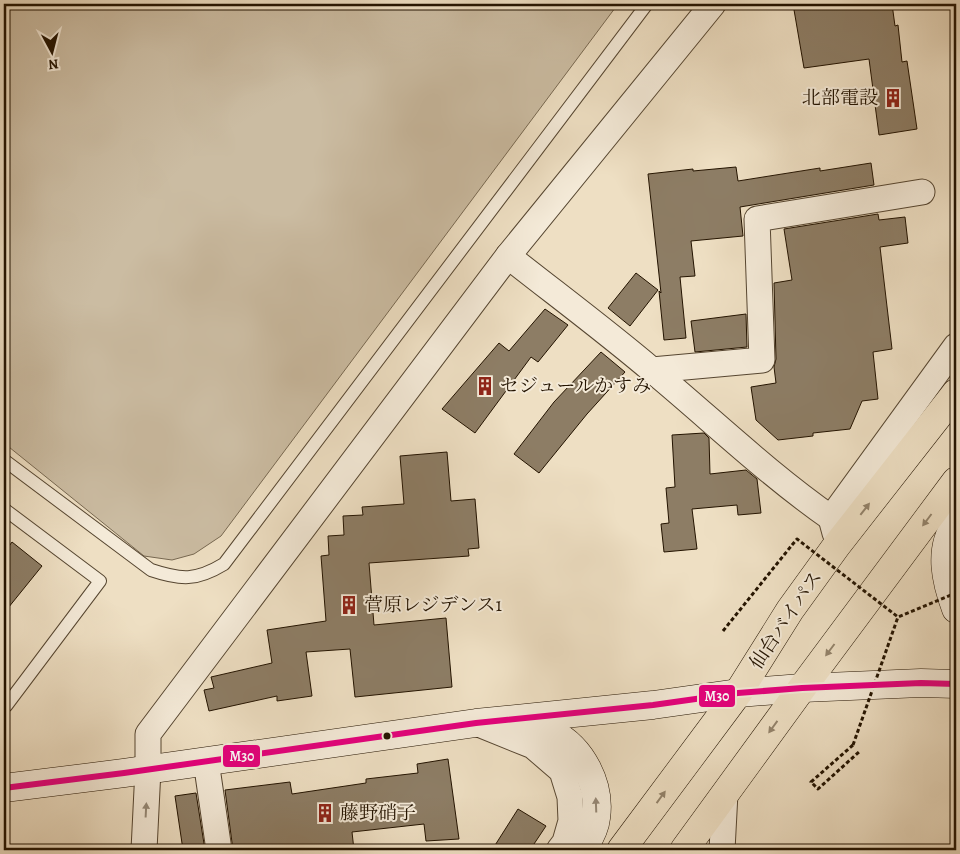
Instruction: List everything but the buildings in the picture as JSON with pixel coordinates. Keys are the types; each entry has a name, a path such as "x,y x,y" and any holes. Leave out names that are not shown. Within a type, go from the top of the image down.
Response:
{"highway":[{"name":"仙台バイパス","path":"621,850 738,693 790,610 956,393"},
{"path":"684,850 956,481"}],"street":[{"path":"144,850 148,734 508,256 714,4"},
{"path":"652,370 762,360 757,219 922,192"},
{"path":"508,256 652,370 765,468 831,518 838,545"},
{"path":"831,518 956,346"},
{"path":"956,524 947,547 944,564 949,591 956,609"},
{"path":"4,788 476,723 652,705 738,693 921,682 956,684"},
{"path":"476,723 533,746 562,772 570,798 571,821 565,842 559,850"},
{"path":"476,723 531,728 551,732 571,747 589,772 595,794 596,818 582,850"},
{"path":"206,761 219,850"},
{"path":"722,850 726,793"}],"lane":[{"path":"4,460 151,570 173,577 192,578 209,573 224,564 647,4"},
{"path":"4,509 100,580 6,706 4,706"}],"path":[{"path":"724,631 797,539 898,617"},
{"path":"860,751 818,789 811,782 853,745 898,617 956,593"}],"shaded area":[{"path":"4,4 618,4 221,536 194,554 172,560 144,556 4,443"}],"transit line":[{"name":"M30","path":"4,788 124,773 476,723 653,705 738,693 802,688 921,683 956,684"}],"place":[{"name":"北部電設","path":"893,98"},
{"name":"セジュールかすみ","path":"485,386"},
{"name":"菅原レジデンス1","path":"349,605"},
{"name":"藤野硝子","path":"325,813"}]}
